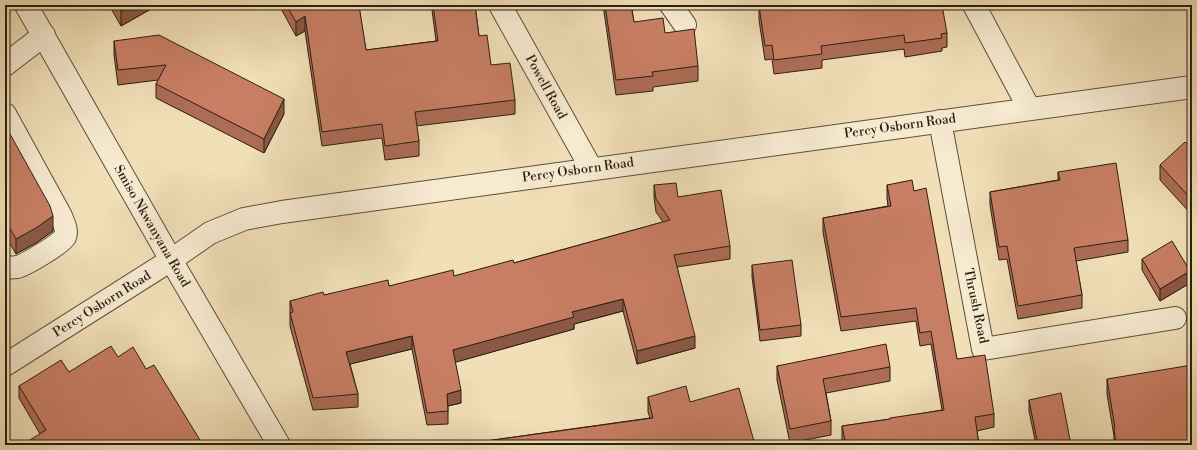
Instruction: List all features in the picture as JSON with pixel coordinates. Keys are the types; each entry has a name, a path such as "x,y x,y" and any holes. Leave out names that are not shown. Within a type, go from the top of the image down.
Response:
{"street":[{"name":"Smiso Nkwanyana Road","path":"26,5 171,260 279,445"},
{"name":"Powell Road","path":"500,5 591,168"},
{"path":"671,5 685,25"},
{"path":"974,5 1029,108"},
{"path":"5,65 44,35"},
{"name":"Percy Osborn Road","path":"5,366 171,260 210,233 244,219 282,212 591,168 1192,87"},
{"path":"5,114 61,216 65,228 65,236 60,243 19,267 10,268 5,266"},
{"name":"Thrush Road","path":"940,121 983,349 1175,318"}],"building":[{"path":"118,5 132,5 121,11"},
{"path":"286,5 359,5 366,50 438,41 433,5 475,5 479,36 487,35 491,65 510,63 515,100 415,112 419,141 385,146 382,124 322,132 305,16 296,22"},
{"path":"605,5 631,5 634,22 663,18 665,33 694,29 698,66 652,72 653,76 616,80"},
{"path":"942,5 947,33 941,34 942,38 905,43 904,35 821,46 822,54 774,60 772,45 765,46 759,6"},
{"path":"159,35 284,99 264,139 156,84 166,65 118,70 114,41"},
{"path":"5,125 50,206 53,216 36,228 16,239 5,220 5,211 8,209 5,205"},
{"path":"1185,142 1192,149 1192,200 1160,165"},
{"path":"1116,163 1128,240 1074,248 1082,295 1018,306 1007,246 999,247 990,192 1060,180 1058,172"},
{"path":"912,180 914,191 926,188 957,359 985,355 994,414 975,417 979,445 846,445 842,426 944,410 931,331 920,333 916,308 841,317 823,218 891,206 887,185"},
{"path":"676,183 678,197 721,190 730,246 674,255 695,336 637,351 623,299 572,312 574,317 453,350 461,390 447,394 448,411 427,413 412,336 346,352 358,394 313,398 290,313 293,312 290,301 323,292 324,295 388,280 389,286 453,270 454,276 513,260 514,263 670,220 656,199 654,185"},
{"path":"1172,241 1190,271 1160,289 1142,259"},
{"path":"792,260 801,325 760,330 752,265"},
{"path":"886,344 890,367 823,379 831,421 790,429 777,366"},
{"path":"111,346 118,357 133,347 146,369 154,365 203,445 22,445 46,430 19,386 61,360 69,372"},
{"path":"1192,365 1192,445 1116,445 1115,428 1107,379"},
{"path":"686,386 690,402 739,388 755,445 486,445 486,441 653,418 648,397"},
{"path":"1061,393 1071,445 1038,445 1029,400"}]}
